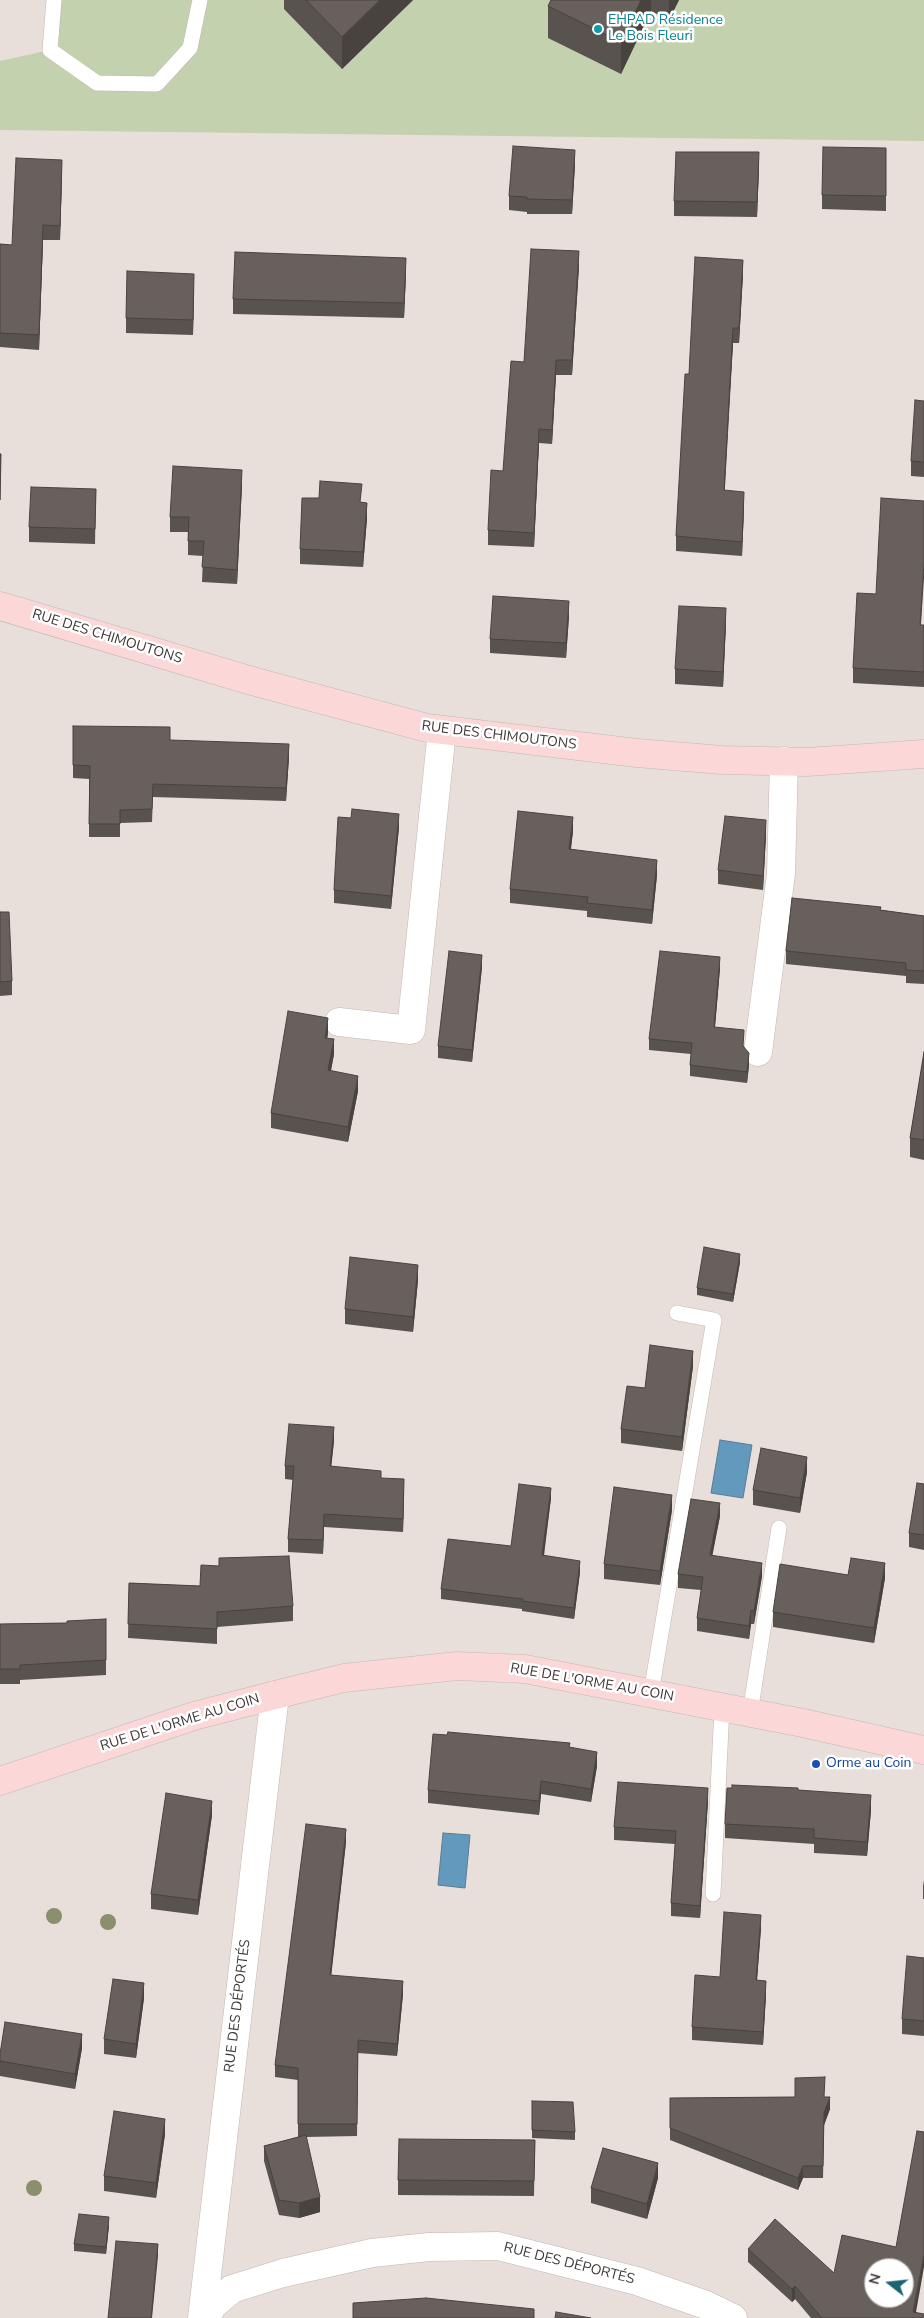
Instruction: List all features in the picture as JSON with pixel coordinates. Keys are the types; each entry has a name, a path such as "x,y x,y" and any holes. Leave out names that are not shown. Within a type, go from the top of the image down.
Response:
{"main road":[{"name":"RUE DES CHIMOUTONS","path":"0,606 46,618 252,681 427,728 637,753 722,760 784,761 924,754"},
{"name":"RUE DE L'ORME AU COIN","path":"0,1781 194,1716 275,1694 344,1678 457,1666 526,1669 722,1707 924,1750"}],"street":[{"path":"339,1022 411,1030 442,730"},
{"path":"758,1052 781,874 784,761"},
{"name":"RUE DES DÉPORTÉS","path":"203,2318 275,1694"},
{"name":"RUE DES DÉPORTÉS","path":"203,2318 213,2305 232,2289 282,2274 372,2253 429,2247 498,2246 637,2281 706,2304 734,2318"}],"lane":[{"path":"54,0 50,50 97,83 149,84 157,84 190,48 200,0"},
{"path":"651,1693 714,1320 678,1313"},
{"path":"750,1713 779,1528"},
{"path":"713,1894 722,1707"}],"green space":[{"path":"54,0 294,0 342,69 404,8 397,0 567,0 621,74 651,11 669,19 679,0 924,0 924,141 0,130 0,61 50,50"}],"water":[{"path":"720,1440 752,1445 743,1498 711,1493"},
{"path":"443,1833 470,1835 465,1888 438,1885"}],"building":[{"path":"306,0 380,0 342,37"},
{"path":"551,0 641,0 621,42 548,6"},
{"path":"513,146 575,150 572,200 527,199 527,197 509,196"},
{"path":"823,147 886,148 886,196 822,195"},
{"path":"676,152 759,152 757,202 674,201"},
{"path":"16,158 62,160 60,226 43,225 39,335 0,333 0,244 12,245"},
{"path":"531,249 579,251 572,360 556,360 552,430 539,429 534,533 488,530 491,470 503,471 511,361 524,362"},
{"path":"235,252 406,258 404,303 233,299"},
{"path":"695,257 743,260 739,328 733,328 724,490 744,492 742,542 676,536 685,374 689,374"},
{"path":"127,271 194,274 193,320 126,318"},
{"path":"915,400 924,401 924,462 911,461"},
{"path":"0,454 1,454 0,500"},
{"path":"173,466 242,470 237,570 202,567 204,541 188,541 189,517 170,517"},
{"path":"320,481 362,484 360,502 367,503 363,552 300,549 302,498 319,498"},
{"path":"31,487 96,489 95,529 29,527"},
{"path":"881,498 924,501 924,562 920,625 924,625 924,672 853,668 857,593 876,594"},
{"path":"493,596 569,601 566,643 490,639"},
{"path":"679,606 726,608 723,672 675,669"},
{"path":"73,726 170,727 170,740 289,744 286,788 153,784 152,809 120,810 120,824 89,824 90,766 73,765"},
{"path":"352,809 399,814 391,896 334,890 338,817 351,818"},
{"path":"518,811 573,817 569,849 657,860 652,910 587,903 588,897 510,889"},
{"path":"725,816 766,820 763,876 718,870"},
{"path":"792,898 881,907 880,910 924,916 924,971 906,970 906,963 786,951"},
{"path":"0,912 9,912 12,981 0,982"},
{"path":"449,951 482,955 472,1050 438,1046"},
{"path":"660,951 720,957 714,1027 744,1030 743,1046 749,1053 747,1072 690,1065 692,1043 649,1039"},
{"path":"288,1011 328,1018 325,1038 334,1039 328,1070 358,1076 348,1127 271,1113"},
{"path":"924,1052 924,1140 910,1138"},
{"path":"704,1247 740,1254 733,1294 697,1288"},
{"path":"350,1257 418,1265 413,1317 345,1309"},
{"path":"650,1345 693,1351 682,1437 621,1429 627,1386 645,1388"},
{"path":"289,1424 334,1427 330,1466 381,1471 381,1478 404,1479 403,1519 324,1514 323,1540 288,1539 294,1466 285,1466"},
{"path":"761,1448 807,1457 800,1498 753,1490"},
{"path":"917,1483 924,1484 924,1535 909,1533"},
{"path":"519,1484 551,1488 542,1555 580,1561 574,1608 522,1601 523,1599 441,1589 448,1539 511,1546"},
{"path":"614,1487 672,1495 660,1571 604,1564"},
{"path":"691,1499 720,1503 710,1555 762,1563 754,1611 751,1610 749,1626 697,1618 703,1577 678,1574"},
{"path":"289,1556 293,1606 217,1612 217,1629 128,1624 129,1583 200,1586 201,1565 219,1566 219,1558"},
{"path":"851,1558 885,1563 874,1628 773,1612 780,1564 848,1575"},
{"path":"106,1619 106,1660 20,1665 20,1669 0,1669 0,1624 67,1623 67,1621"},
{"path":"448,1732 570,1743 569,1747 597,1752 591,1789 541,1781 539,1801 428,1790 433,1734 447,1735"},
{"path":"618,1782 708,1788 700,1906 671,1903 676,1831 614,1827"},
{"path":"732,1785 798,1788 798,1790 871,1795 867,1842 814,1838 814,1829 725,1824 727,1788 732,1788"},
{"path":"166,1793 212,1801 198,1900 151,1894"},
{"path":"306,1824 346,1829 330,1975 403,1981 397,2044 358,2040 357,2124 298,2124 298,2068 275,2065"},
{"path":"724,1912 761,1915 756,1980 766,1981 763,2032 692,2027 695,1975 720,1977"},
{"path":"907,1956 924,1958 924,2021 902,2019"},
{"path":"113,1979 144,1983 136,2044 104,2039"},
{"path":"5,2022 82,2034 75,2074 0,2061"},
{"path":"825,2077 824,2097 830,2097 824,2113 823,2166 803,2166 798,2178 670,2128 670,2098 795,2097 795,2078"},
{"path":"532,2101 573,2102 575,2132 532,2130"},
{"path":"114,2111 165,2119 156,2183 104,2176"},
{"path":"917,2131 924,2132 924,2254 914,2307 914,2258 864,2258 864,2308 914,2308 913,2312 924,2314 923,2318 822,2318 795,2286 792,2289 748,2249 775,2219 834,2273 842,2235 896,2247"},
{"path":"306,2135 320,2197 299,2203 279,2200 264,2146"},
{"path":"399,2139 535,2140 534,2181 398,2180"},
{"path":"603,2148 658,2163 647,2204 591,2188"},
{"path":"79,2214 109,2217 106,2247 74,2244"},
{"path":"116,2241 158,2244 151,2318 108,2318"},
{"path":"426,2298 534,2309 534,2318 353,2318 353,2303"},
{"path":"556,2312 591,2318 555,2318"}],"place":[{"name":"EHPAD Résidence Le Bois Fleuri","path":"598,29"},
{"name":"Orme au Coin","path":"816,1764"}]}
